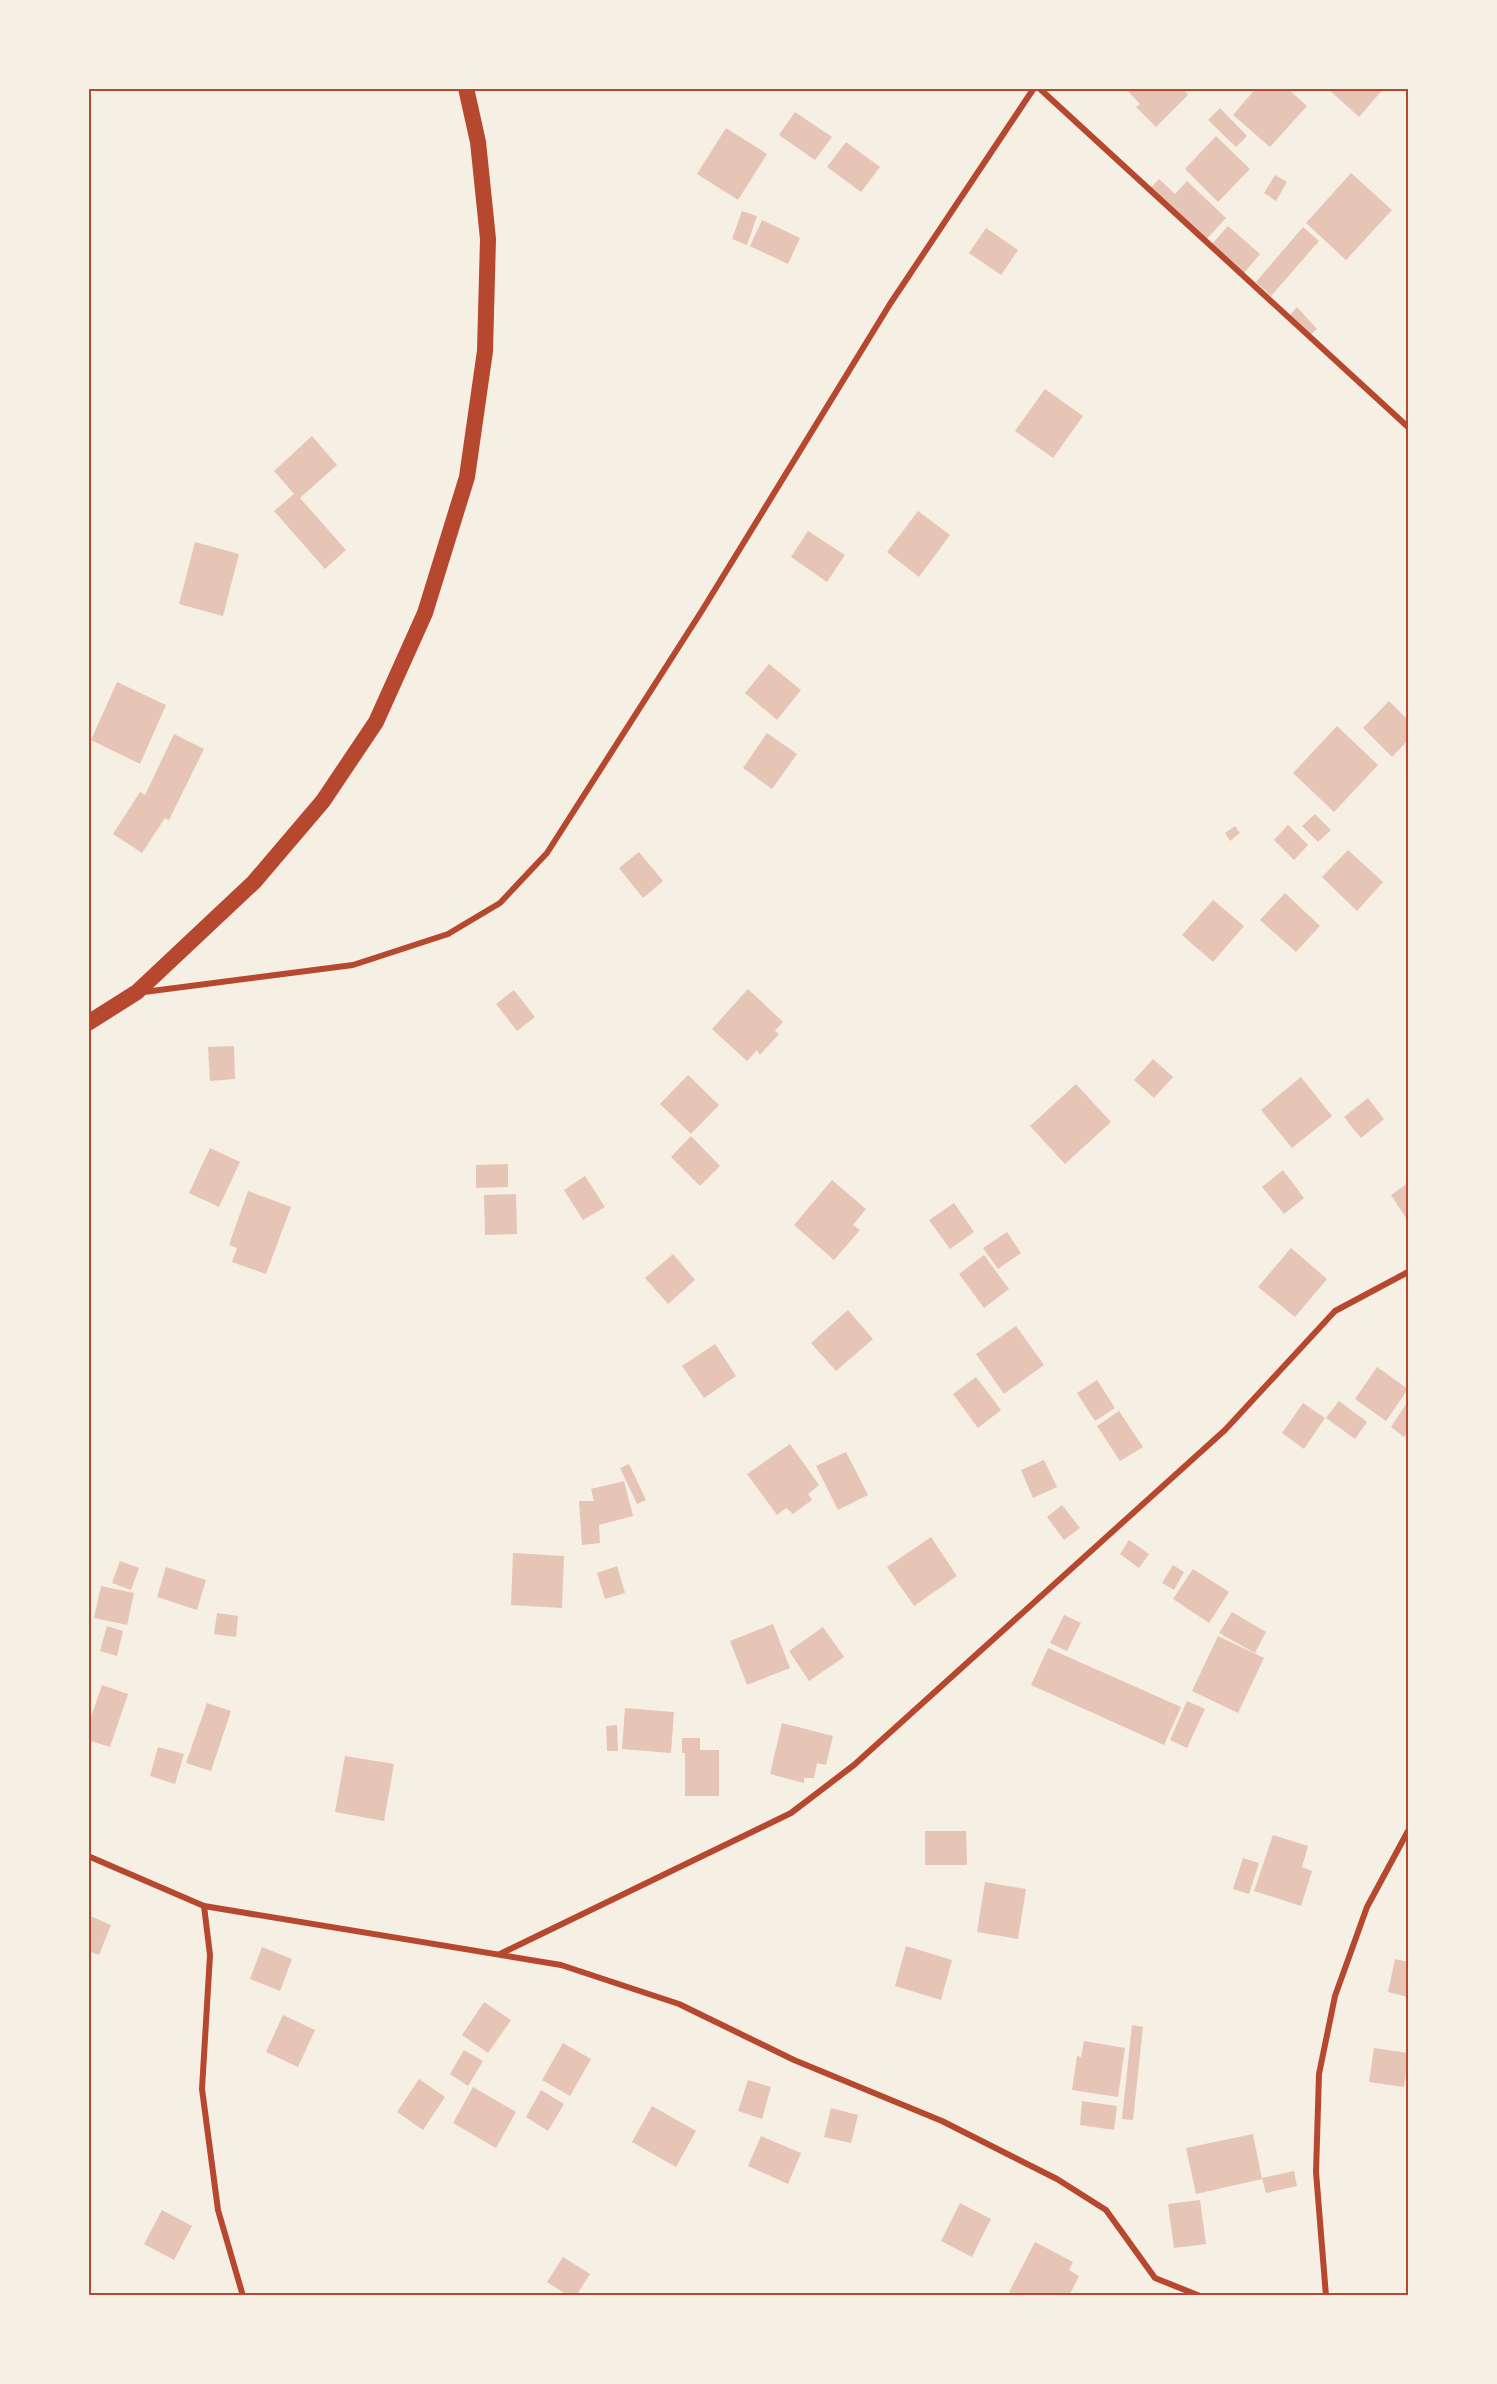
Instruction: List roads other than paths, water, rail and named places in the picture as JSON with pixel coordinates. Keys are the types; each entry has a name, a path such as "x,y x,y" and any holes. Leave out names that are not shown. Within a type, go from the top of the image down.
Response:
{"highway":[{"path":"88,1023 137,992 254,882 323,801 376,722 425,613 467,477 485,351 488,240 478,142 466,88"}],"street":[{"path":"137,992 353,965 448,934 500,903 547,853 703,609 890,304 1034,88"},
{"path":"1039,88 1408,427"},
{"path":"500,1954 791,1813 854,1765 1225,1431 1335,1311 1408,1272"},
{"path":"1326,2295 1316,2172 1319,2074 1335,1996 1367,1907 1408,1831"},
{"path":"88,1856 204,1906 561,1965 679,2004 794,2060 942,2121 1057,2179 1106,2210 1155,2277 1200,2295"},
{"path":"204,1906 210,1955 202,2089 218,2210 243,2295"}]}
